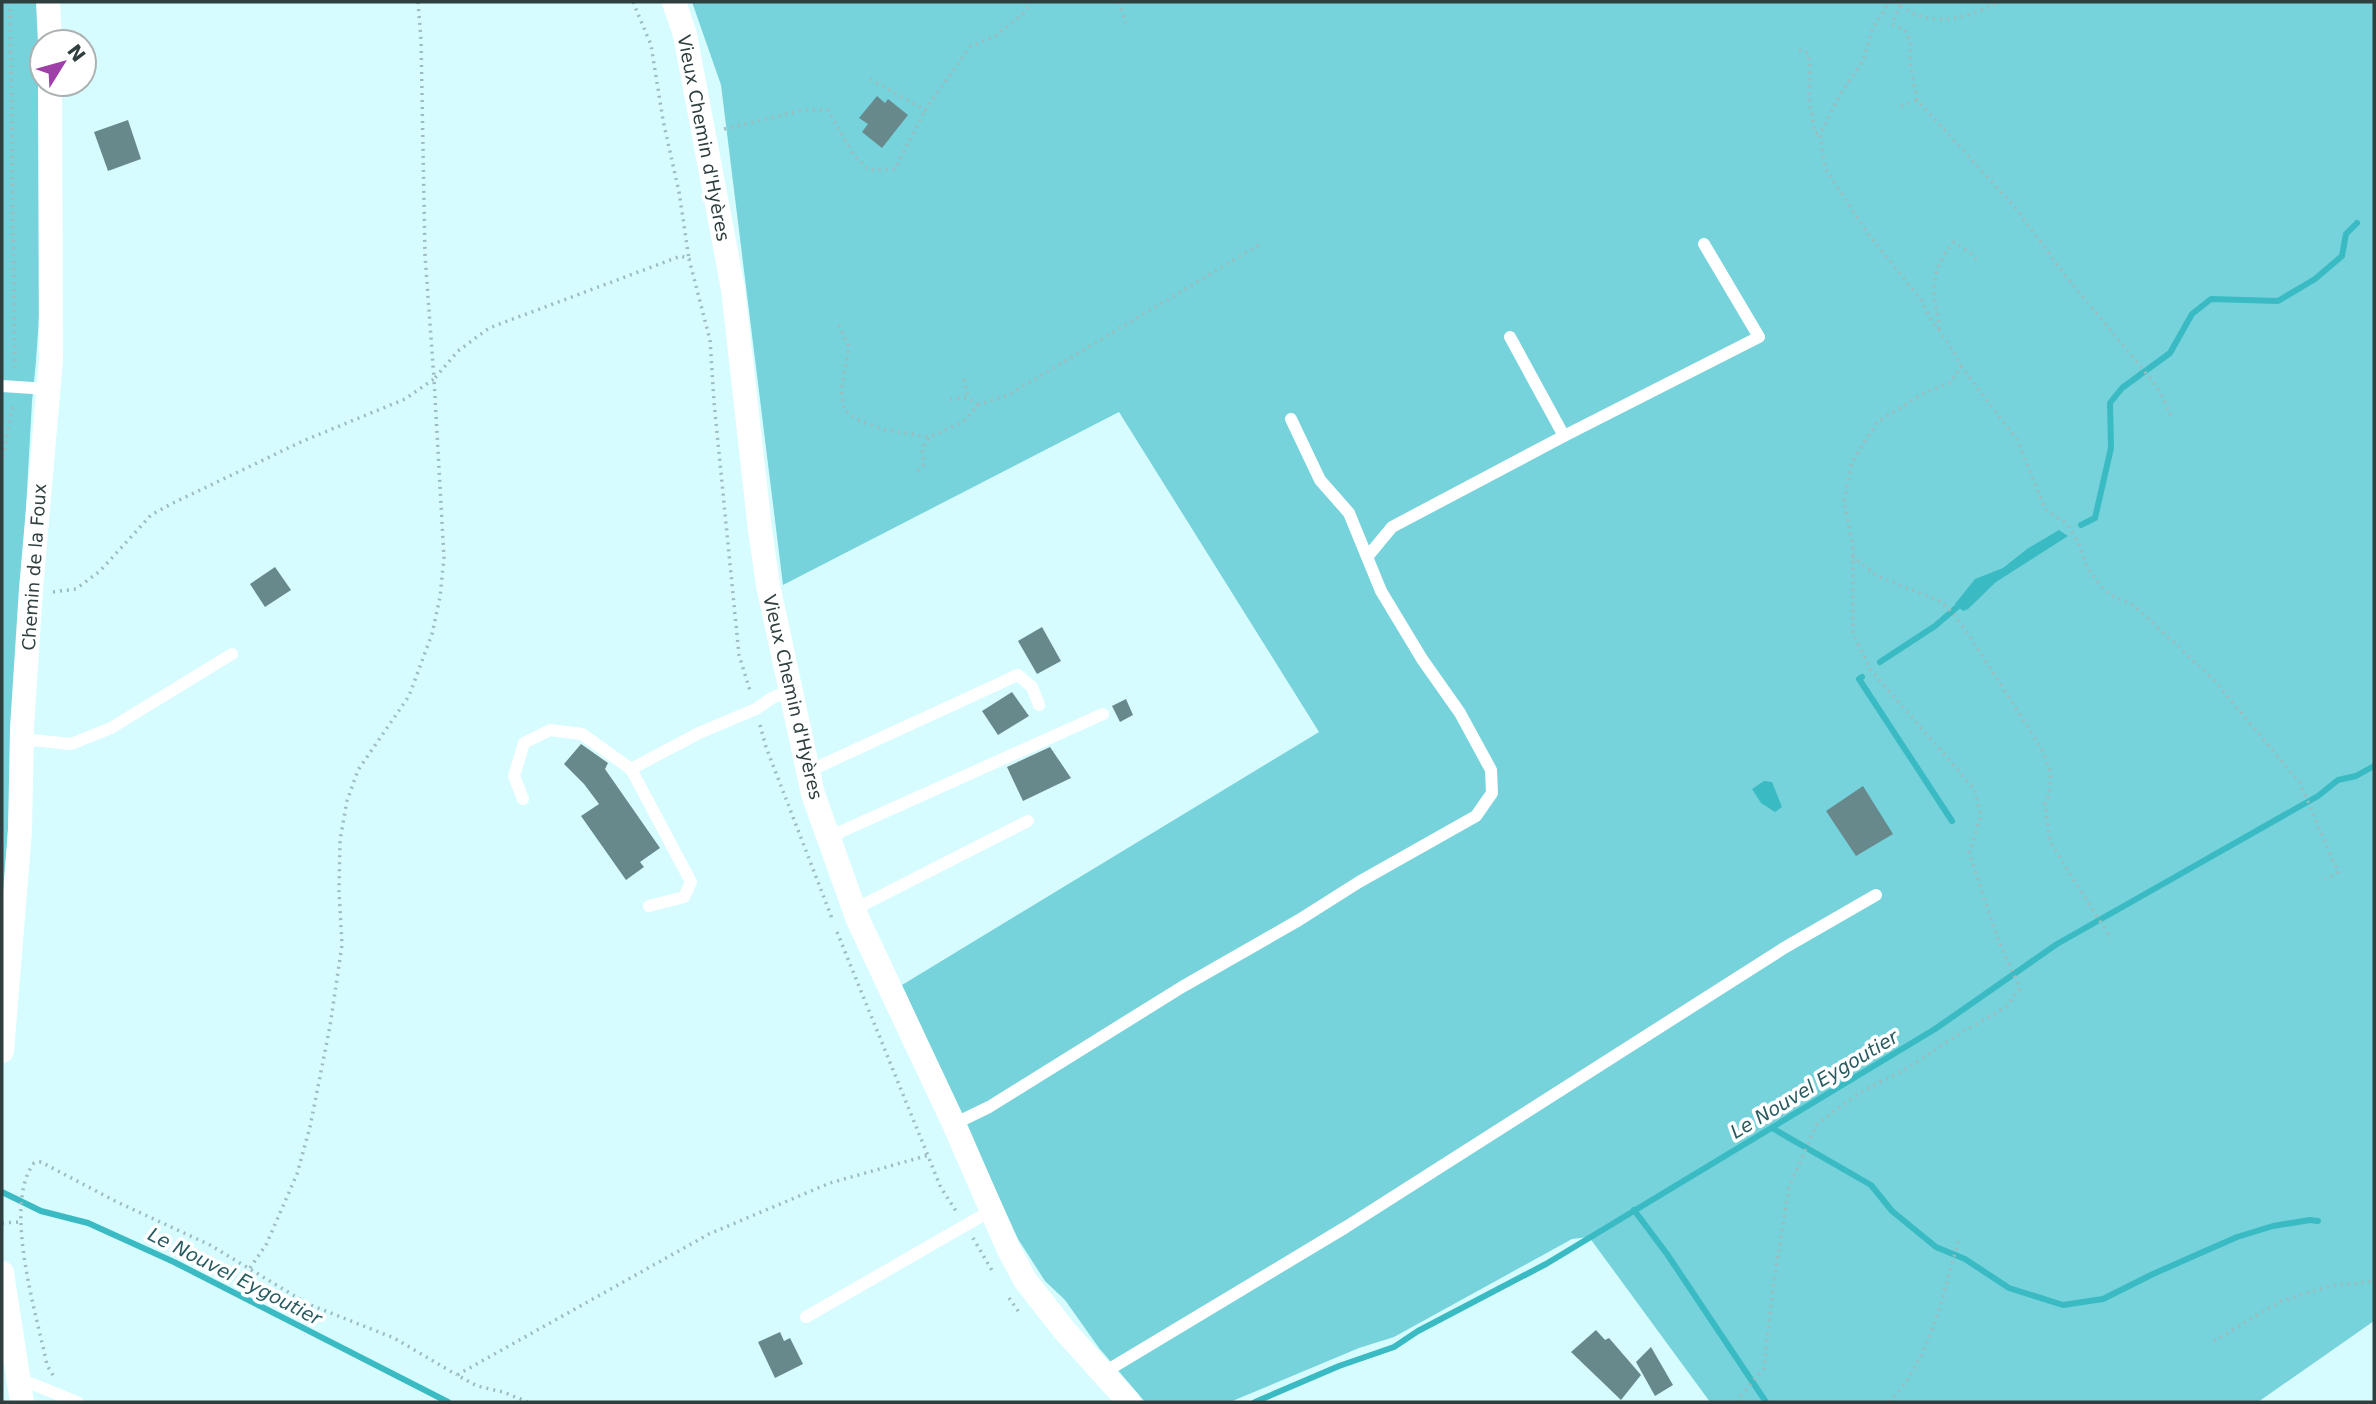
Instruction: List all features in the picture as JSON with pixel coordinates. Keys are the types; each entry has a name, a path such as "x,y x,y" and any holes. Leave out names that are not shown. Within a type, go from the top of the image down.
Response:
{"street":[{"path":"48,2 49,28"},
{"name":"Vieux Chemin d'Hyères","path":"674,2 685,35 733,289 768,586 813,794 858,920 954,1124 1008,1248 1026,1280 1064,1330 1129,1402"},
{"name":"Chemin de la Foux","path":"2,1051 19,844 31,589 51,360 50,98"},
{"path":"2,1278 21,1390"}],"lane":[{"path":"1368,556 1392,527 1759,337 1704,244"},
{"path":"1510,337 1564,436"},
{"path":"2,386 15,389 48,389"},
{"path":"954,1124 989,1107 1182,987 1476,816 1492,793 1490,771 1460,713 1422,659 1381,591 1349,513 1320,480 1291,419"},
{"path":"22,739 71,744 89,737 111,728 232,654"},
{"path":"809,771 1018,675 1032,687 1039,705"},
{"path":"631,769 792,689"},
{"path":"829,837 1103,714"},
{"path":"523,799 514,776 524,743 550,730 582,734 631,769 691,882 684,897 649,906"},
{"path":"855,909 1028,821"},
{"path":"1103,1373 1346,1227 1784,948 1876,895"},
{"path":"806,1317 967,1227 992,1210"},
{"path":"21,1390 62,1394 77,1402"}],"path":[{"path":"2,464 15,389 10,2"},
{"path":"250,1268 266,1245 287,1198 297,1174 310,1127 330,1026 342,945 340,840 347,801 358,770 409,696 432,634 440,597 444,558 443,520 425,255 418,2"},
{"path":"633,2 650,45 679,192 689,259 710,340 738,655 756,709"},
{"path":"705,134 803,110 828,110 853,154 869,170 895,169 925,110 971,47 995,36 1023,15 1031,2"},
{"path":"1119,2 1126,23"},
{"path":"2000,2 1960,19 1938,20 1893,2 1872,29 1864,59 1841,93 1820,134 1825,167 1866,231 1922,301 1928,317 1961,366 2017,440 2045,509 2067,524 2079,544 2086,565 2097,581 2109,594 2135,606 2214,680 2300,783 2337,872 2325,880"},
{"path":"1985,2 1989,7"},
{"path":"1900,5 1892,24 1905,30 1911,43 1910,61 1919,93 1917,100"},
{"path":"1799,50 1808,53 1809,99 1815,133 1820,134"},
{"path":"2,51 12,52"},
{"path":"870,79 925,110"},
{"path":"1901,106 1917,100"},
{"path":"1917,100 1971,163 2014,206 2065,275 2152,382 2172,418"},
{"path":"1939,331 1939,314 1934,294 1943,254 1954,242 1964,247 1978,262"},
{"path":"918,471 924,464 922,448 930,437 964,421 978,405 1010,394 1262,243"},
{"path":"31,589 55,592 76,589 100,571 151,516 303,441 405,399 434,379 458,351 489,328 681,256 689,259"},
{"path":"839,325 849,347 841,390 844,410 860,421 886,430 930,437"},
{"path":"1739,1402 1738,1399 1765,1368 1773,1287 1788,1187 1817,1124 1859,1093 1909,1067 2006,1007 2020,988 2007,963 1969,853 1981,816 1975,790 1870,669 1853,632 1852,556 1844,501 1852,461 1877,422 1924,393 1950,383 1961,366"},
{"path":"964,379 968,398"},
{"path":"950,399 968,398 978,405"},
{"path":"1852,556 1877,576 1940,601 1957,619 2043,751 2051,774 2049,795 2045,804 2050,842 2111,939"},
{"path":"457,1375 709,1234 830,1183 929,1155"},
{"path":"62,1394 47,1365 19,1222 24,1182 34,1163 41,1162 117,1202 210,1245 308,1304 394,1338 477,1386 502,1391 528,1402"},
{"path":"2,1223 19,1222"},
{"path":"1889,1402 1899,1392 1926,1345 1959,1239"},
{"path":"2214,1340 2281,1301 2330,1286 2374,1281"}],"shaded area":[{"path":"2,2 41,2 41,28 28,28 28,98 41,98 40,302 2,935"},
{"path":"692,2 2374,2 2374,1321 2258,1402 1710,1402 1589,1237 1572,1239 1394,1337 1359,1348 1230,1402 1145,1402 1099,1348 1065,1300 1045,1281 1018,1239 902,985 1319,732 1119,412 783,585 721,85"},
{"path":"2059,530 2068,536 1996,582 1968,609 1963,611 1955,604 1975,579 2003,568 2027,549"},
{"path":"1764,781 1772,782 1782,807 1775,812 1761,803 1752,789"}],"building":[{"path":"877,96 885,103 888,99 908,115 882,148 862,132 868,124 859,118"},
{"path":"128,120 141,159 108,171 94,132"},
{"path":"275,567 291,590 265,607 250,584"},
{"path":"1042,627 1061,661 1037,674 1018,641"},
{"path":"1012,692 1029,716 998,735 982,711"},
{"path":"1126,699 1133,715 1120,722 1112,706"},
{"path":"581,744 608,763 605,769 660,848 640,862 644,867 626,880 581,816 599,804 564,764"},
{"path":"1050,747 1071,778 1023,801 1007,767"},
{"path":"1863,786 1893,834 1856,856 1826,811"},
{"path":"1596,1330 1605,1340 1609,1338 1641,1375 1621,1400 1571,1352"},
{"path":"780,1332 784,1341 790,1338 803,1364 775,1378 758,1342"},
{"path":"1651,1347 1673,1385 1655,1396 1636,1362"}],"waterway":[{"path":"2081,525 2095,518 2111,448 2110,403 2122,388 2170,353 2192,314 2211,299 2278,301 2315,279 2342,256 2346,234 2357,223"},
{"path":"1880,662 1935,626 1963,602"},
{"path":"1862,677 1859,679 1952,821"},
{"name":"Le Nouvel Eygoutier","path":"1255,1402 1339,1366 1394,1347 1418,1331 1546,1264 1935,1029 2057,944 2318,796 2338,780 2356,776 2374,766"},
{"path":"1772,1128 1871,1185 1892,1211 1936,1247 1965,1259 2009,1288 2063,1305 2103,1299 2237,1237 2273,1226 2318,1221"},
{"name":"Le Nouvel Eygoutier","path":"2,1192 41,1211 88,1223 174,1262 448,1402"},
{"path":"1634,1210 1667,1254 1766,1402"}]}
